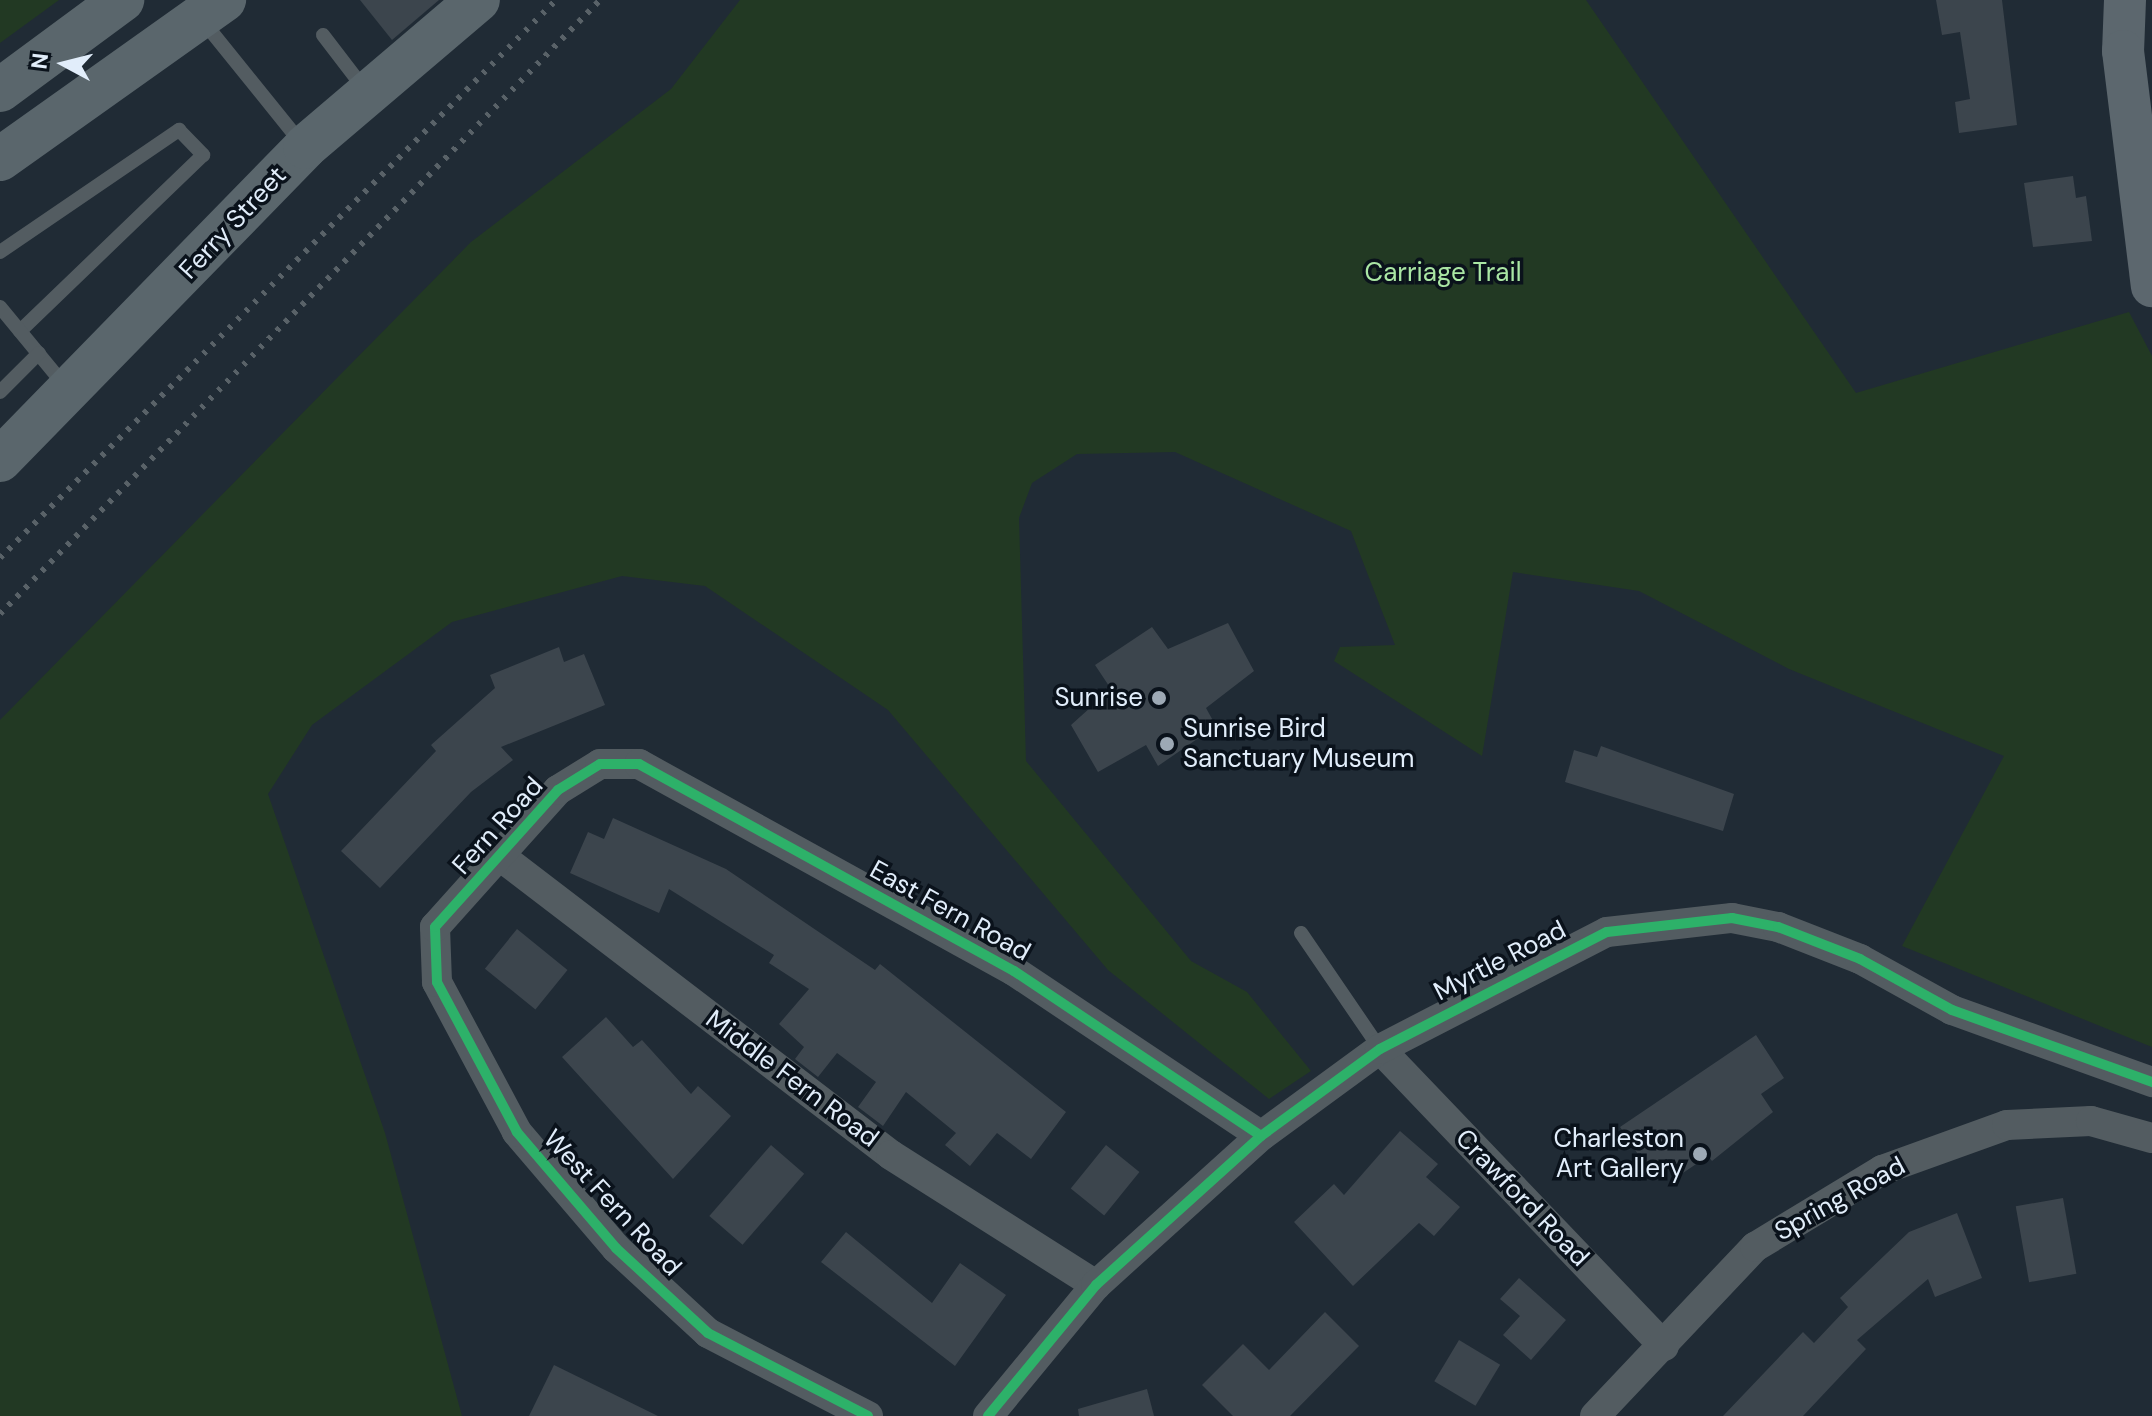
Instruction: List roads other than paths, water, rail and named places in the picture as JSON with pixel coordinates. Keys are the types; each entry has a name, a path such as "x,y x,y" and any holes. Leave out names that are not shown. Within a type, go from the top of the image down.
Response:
{"main road":[{"path":"0,90 122,0"},
{"name":"Ferry Street","path":"0,460 305,147 478,0"},
{"path":"0,159 212,9"}],"street":[{"path":"2125,0 2123,51 2152,286"},
{"name":"Fern Road","path":"435,927 558,790 600,764"},
{"name":"East Fern Road","path":"600,764 639,764 1000,963 1261,1136"},
{"name":"Middle Fern Road","path":"500,856 891,1155 1096,1285"},
{"name":"Myrtle Road","path":"988,1416 1096,1285 1261,1136 1380,1049 1607,932 1732,918 1860,959 1952,1010 2152,1082"},
{"name":"West Fern Road","path":"435,927 437,982 517,1132 616,1248 708,1333 868,1416"},
{"name":"Crawford Road","path":"1380,1049 1664,1346"},
{"name":"Spring Road","path":"1595,1416 1755,1247 1882,1170 2007,1125 2091,1121 2152,1138"}],"lane":[{"path":"212,9 305,147"},
{"path":"323,35 367,94"},
{"path":"0,252 179,130 203,155 20,331"},
{"path":"0,307 69,391"},
{"path":"0,392 39,353"},
{"path":"1301,933 1380,1049"}],"railway":[{"path":"0,558 556,0"},
{"path":"0,614 600,0"}],"place":[{"name":"Sunrise","path":"1159,698"},
{"name":"Sunrise Bird Sanctuary Museum","path":"1167,744"},
{"name":"Charleston Art Gallery","path":"1700,1154"}],"park label":[{"name":"Carriage Trail","path":"1443,273"}]}
